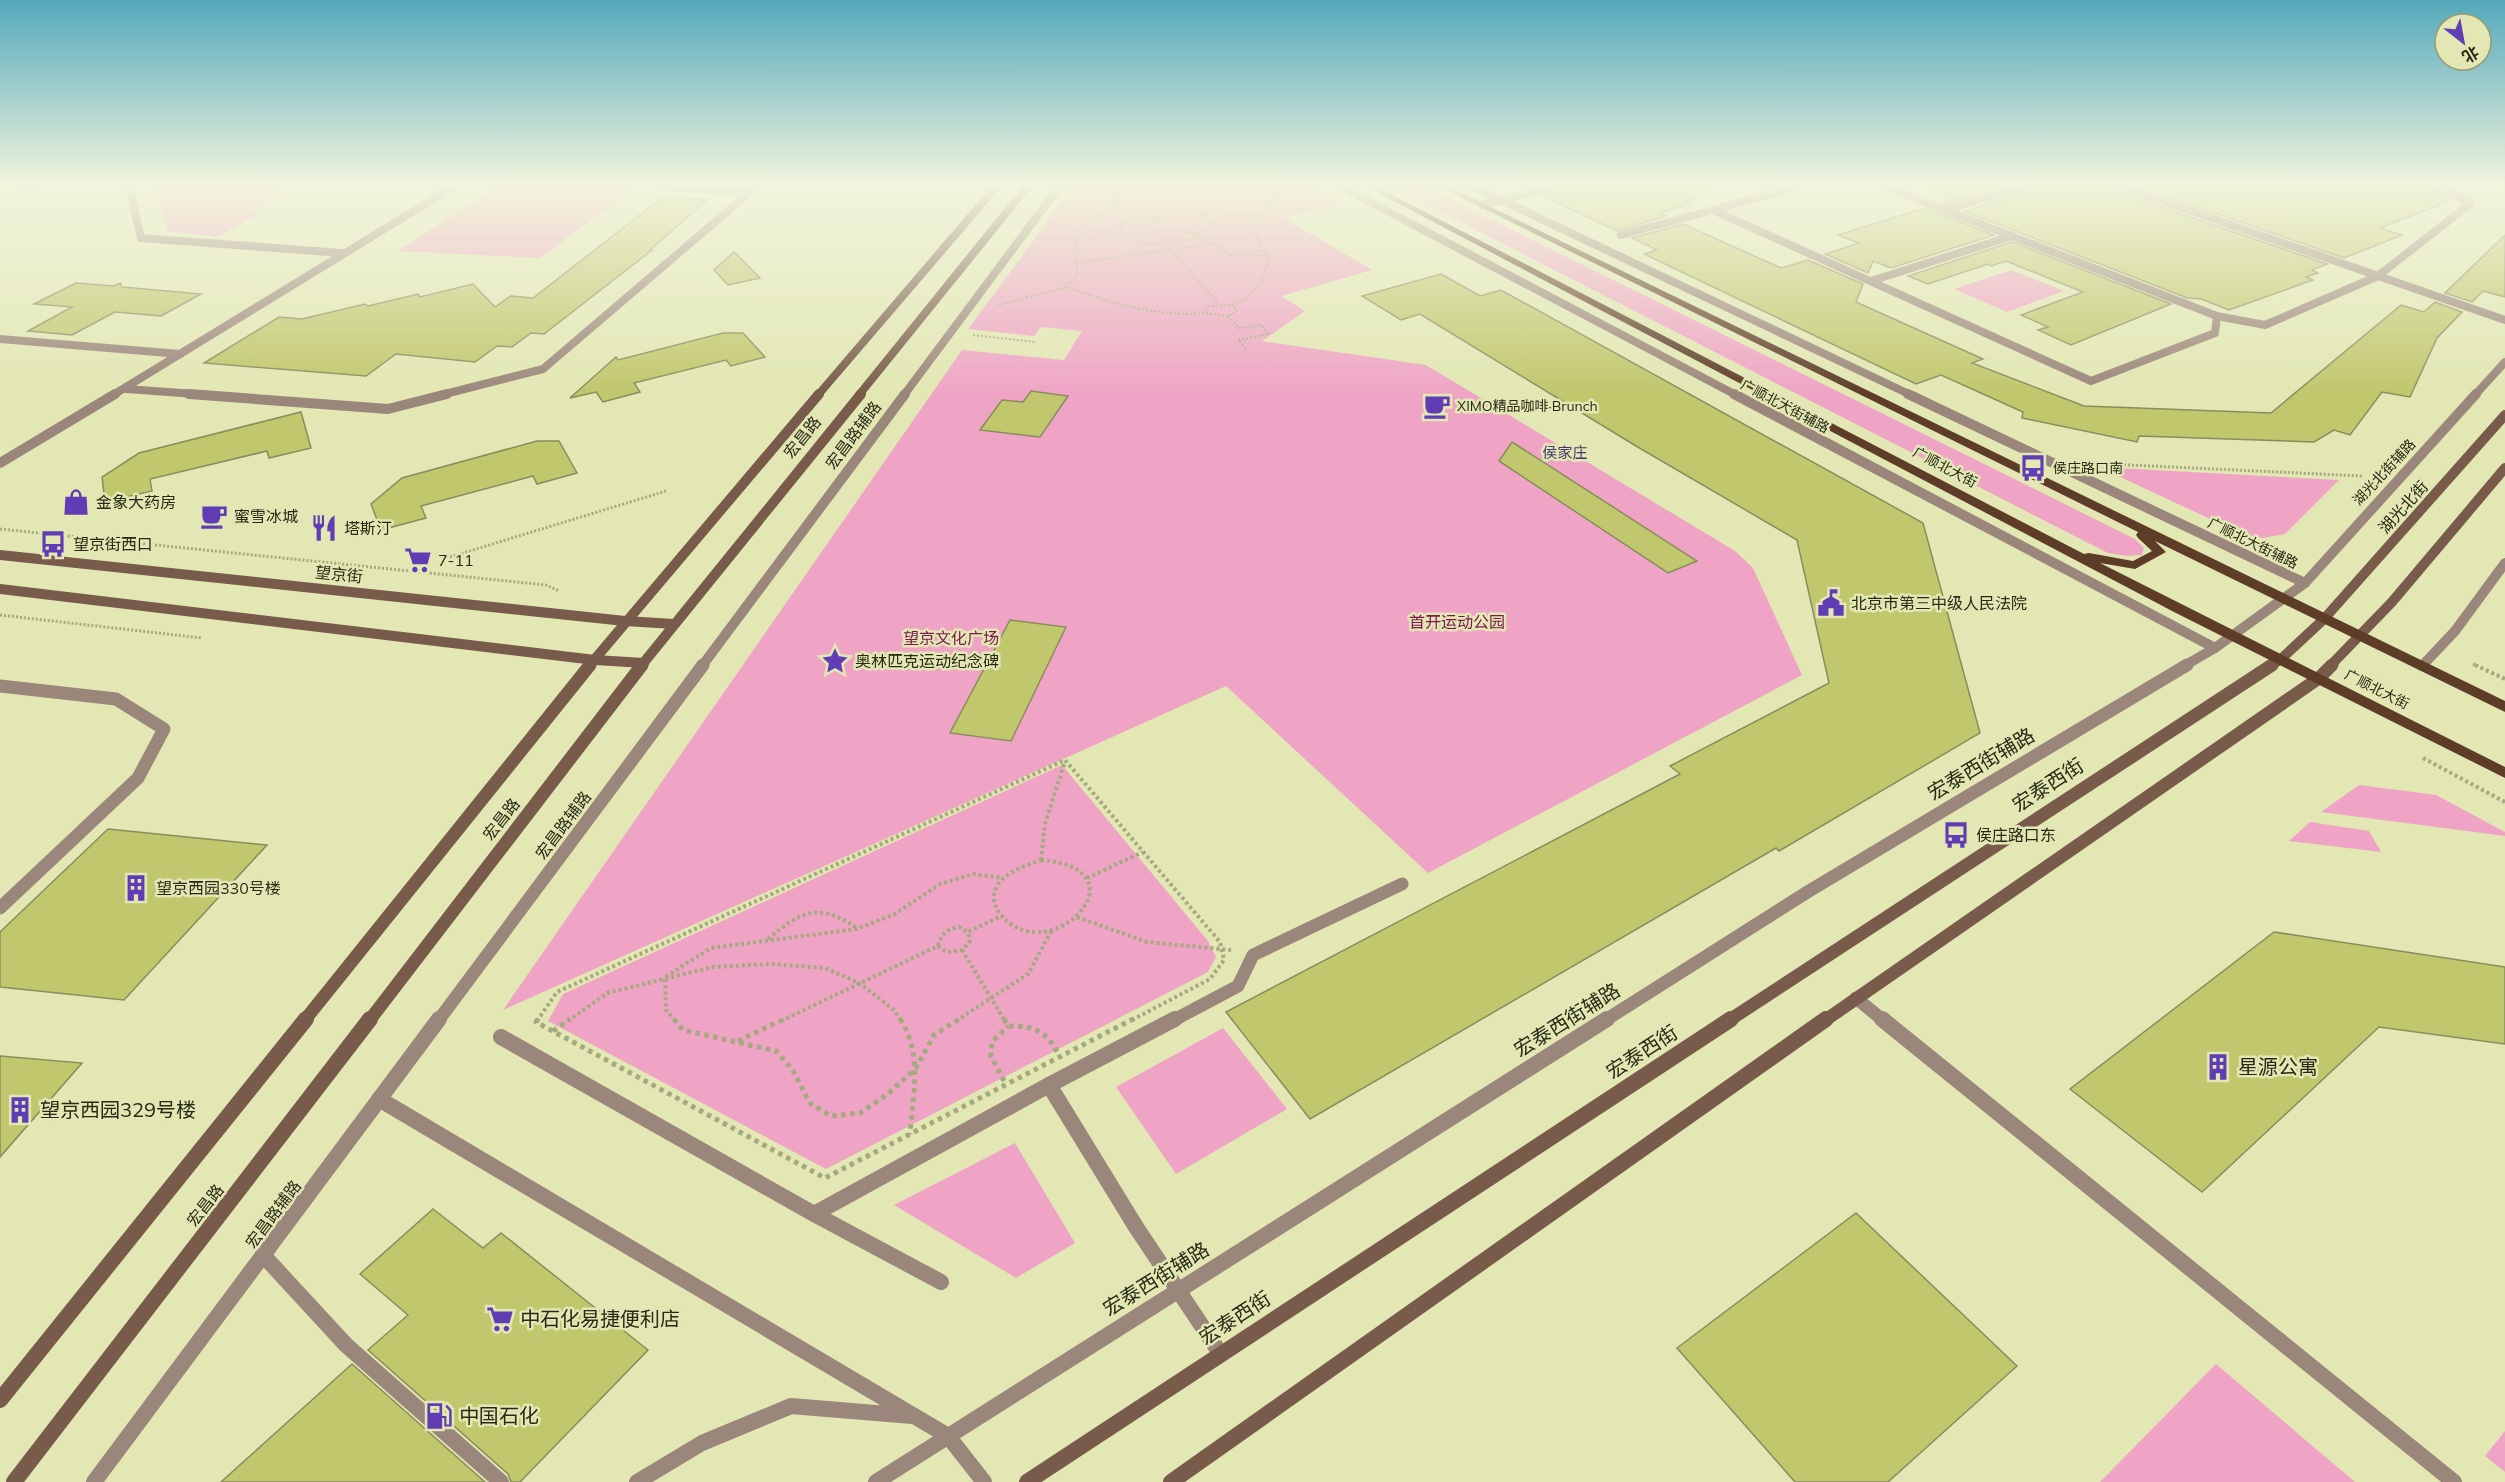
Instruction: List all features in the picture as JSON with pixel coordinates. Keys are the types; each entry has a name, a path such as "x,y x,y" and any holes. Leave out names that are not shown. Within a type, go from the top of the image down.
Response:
{"main road":[{"name":"宏昌路","path":"0,1400 625,621 937,256"},
{"name":"宏昌路","path":"15,1482 674,624 971,256"},
{"name":"广顺北大街","path":"1503,256 2074,554 2505,773"},
{"name":"广顺北大街","path":"1584,256 2505,707"},
{"name":"湖光北街","path":"2281,659 2324,619 2505,415"},
{"path":"1171,1482 1856,998 2319,678 2361,636 2505,468"},
{"path":"2074,554 2135,565 2160,552 2128,523"},
{"name":"望京街","path":"0,555 625,621 674,624"},
{"path":"0,589 595,660 644,663"},
{"name":"宏泰西街","path":"1027,1482 1220,1353 2281,659"}],"street":[{"path":"0,464 127,389 337,256"},
{"path":"127,389 388,409 543,369 675,256"},
{"name":"宏昌路辅路","path":"94,1482 1007,256"},
{"name":"广顺北大街辅路","path":"1473,256 2215,648"},
{"name":"广顺北大街辅路","path":"1620,256 2305,583"},
{"path":"1816,256 2091,381 2215,333 2217,316"},
{"path":"1871,281 1949,256"},
{"path":"2064,256 2217,316 2265,325 2378,276 2403,256"},
{"path":"2321,256 2505,320"},
{"path":"0,339 180,354"},
{"name":"湖光北街辅路","path":"2285,600 2305,583 2505,362"},
{"path":"2422,666 2455,630 2505,563"},
{"name":"宏泰西街辅路","path":"876,1482 1809,891 2215,648 2285,600"},
{"path":"0,686 116,699 164,729 138,778 0,908"},
{"path":"814,1214 1049,1085 1238,986 1253,956 1402,884"},
{"path":"1856,998 2454,1482"},
{"path":"501,1037 814,1214 941,1282"},
{"path":"1049,1085 1178,1291 1220,1353"},
{"path":"379,1099 948,1436 984,1482"},
{"path":"263,1255 346,1345 501,1482"},
{"path":"637,1482 702,1443 791,1406 917,1417"}],"path":[{"path":"1067,287 1078,273 1073,256"},
{"path":"1075,263 1125,256"},
{"path":"1176,256 1219,303"},
{"path":"1206,313 1207,306 1219,303 1233,305 1253,293 1264,278 1269,261 1266,256"},
{"path":"995,308 1001,303 1067,287 1134,310 1154,314 1179,316 1206,313 1228,316 1237,311 1233,305"},
{"path":"1228,316 1239,328 1261,325 1269,334 1238,340 1247,350"},
{"path":"973,335 978,327"},
{"path":"965,334 1035,342"},
{"path":"2102,464 2362,476"},
{"path":"450,557 666,490"},
{"path":"0,530 546,585 567,595"},
{"path":"1065,760 1220,942 1224,960 1210,979 825,1178 536,1022 557,992 1065,760"},
{"path":"1041,860 1044,824 1065,760"},
{"path":"1087,878 1143,852"},
{"path":"1041,860 1065,862 1075,867 1087,878 1090,895 1086,907 1066,925 1052,930 1021,930 1008,925 999,916 993,897 1003,878 1019,866 1041,860"},
{"path":"665,977 711,948 857,929 895,914 940,884 973,874 1003,878"},
{"path":"768,939 796,915 823,911 842,916 857,929"},
{"path":"968,932 999,916"},
{"path":"1077,917 1147,942 1221,948"},
{"path":"738,1041 938,946 941,936 949,929 959,927 968,932 970,941 962,950 946,952 938,946"},
{"path":"665,977 666,1010 683,1030 776,1051 792,1069 810,1103 831,1116 860,1113 889,1093 916,1068 934,1035 1028,974 1052,930"},
{"path":"962,950 1008,1026"},
{"path":"554,1031 607,993 665,977 713,967 770,964 825,968 859,983 894,1010 909,1032 916,1068 910,1134"},
{"path":"1006,1084 996,1070 991,1056 992,1042 1008,1026 1027,1024 1042,1030 1054,1044 1059,1056"}],"green space":[{"path":"503,256 542,256 540,258"},
{"path":"1022,256 1349,256 1372,270 1281,296 1305,311 1262,341 1426,365 1735,551 1753,568 1802,675 1428,873 1226,686 503,1010 962,350 1064,360 1082,331 1041,327 1034,336 968,329"},
{"path":"1527,256 1565,256 2135,539 2144,548 2142,555 2127,556 2108,553"},
{"path":"2011,270 2064,291 2007,312 1954,289"},
{"path":"2099,467 2339,480 2285,534 2263,538 2242,534"},
{"path":"1062,765 1208,941 1216,957 1208,972 826,1169 548,1021 563,994"},
{"path":"2359,785 2436,795 2505,832 2505,836 2321,812"},
{"path":"2310,822 2369,831 2381,852 2289,841"},
{"path":"1223,1028 1287,1109 1176,1174 1116,1087"},
{"path":"1015,1143 1075,1243 1016,1278 894,1205"},
{"path":"2216,1364 2355,1482 2100,1482"},
{"path":"2505,1431 2505,1472 2485,1456"}],"building":[{"path":"587,256 644,256 544,334 531,333 512,347 497,346 475,362 396,354 366,376 204,363 279,317 302,319 418,294 420,297 473,284 495,307 511,296 533,298"},
{"path":"729,256 738,256 760,278 728,285 714,270"},
{"path":"1649,256 1755,256 1781,268 1808,260 1863,284 1856,302 1983,359 1972,363 2084,406 2271,413 2401,305 2424,312 2435,302 2462,312 2437,338 2410,397 2382,392 2350,435 2334,430 2314,442 2139,436 2137,442 2022,418 2023,412 1941,375 1916,384"},
{"path":"1830,256 1928,256 1891,268 1873,261 1868,273"},
{"path":"1969,256 2048,256 2171,304 2071,345 2038,330 2048,327 2021,315 2083,292 2006,261 1991,266 1988,264 1928,284 1908,276"},
{"path":"2080,256 2304,256 2327,264 2312,270 2318,273 2306,277 2313,280 2229,310 2201,299 2187,298"},
{"path":"2483,256 2505,256 2505,297 2483,291 2472,302 2445,293"},
{"path":"1441,274 1480,296 1501,290 1923,523 1980,733 1779,851 1776,848 1310,1119 1226,1012 1680,774 1670,766 1829,683 1797,540 1636,446 1420,314 1401,320 1362,296"},
{"path":"76,283 114,286 120,283 122,287 201,294 161,316 115,312 72,335 28,331 72,307 34,304"},
{"path":"723,333 743,333 765,357 731,366 726,360 634,383 640,392 603,402 596,392 570,398 616,357 618,360"},
{"path":"1031,391 1068,396 1040,437 980,430 1002,400 1023,402"},
{"path":"301,412 311,448 269,458 267,451 150,479 152,491 105,502 102,477 139,453"},
{"path":"537,441 559,441 577,473 537,484 533,476 421,506 426,518 381,530 371,504 402,478"},
{"path":"1512,442 1697,561 1668,573 1499,461"},
{"path":"1010,620 1066,627 1011,741 950,733"},
{"name":"望京西园330号楼","path":"108,829 267,845 124,1000 0,987 0,932"},
{"name":"星源公寓","path":"2274,932 2505,967 2505,1044 2379,1027 2202,1192 2070,1089"},
{"name":"望京西园329号楼","path":"0,1056 82,1063 0,1157"},
{"name":"中国石化","path":"433,1209 483,1248 501,1233 648,1350 520,1482 511,1482 508,1474 368,1350 408,1315 360,1274"},
{"path":"1856,1213 2017,1366 1888,1482 1795,1482 1677,1348"},
{"path":"352,1364 485,1482 221,1482"}],"place":[{"name":"XIMO精品咖啡·Brunch","path":"1437,406"},
{"name":"侯庄路口南","path":"2033,468"},
{"name":"金象大药房","path":"76,502"},
{"name":"蜜雪冰城","path":"214,516"},
{"name":"塔斯汀","path":"324,528"},
{"name":"望京街西口","path":"53,544"},
{"name":"7-11","path":"418,560"},
{"name":"北京市第三中级人民法院","path":"1831,603"},
{"name":"奥林匹克运动纪念碑","path":"835,661"},
{"name":"侯庄路口东","path":"1956,835"},
{"name":"望京西园330号楼","path":"136,888"},
{"name":"星源公寓","path":"2218,1067"},
{"name":"望京西园329号楼","path":"20,1110"},
{"name":"中石化易捷便利店","path":"500,1319"},
{"name":"中国石化","path":"439,1416"}],"district":[{"name":"侯家庄","path":"1565,453"}],"park label":[{"name":"首开运动公园","path":"1457,622"},
{"name":"望京文化广场","path":"951,638"}]}
